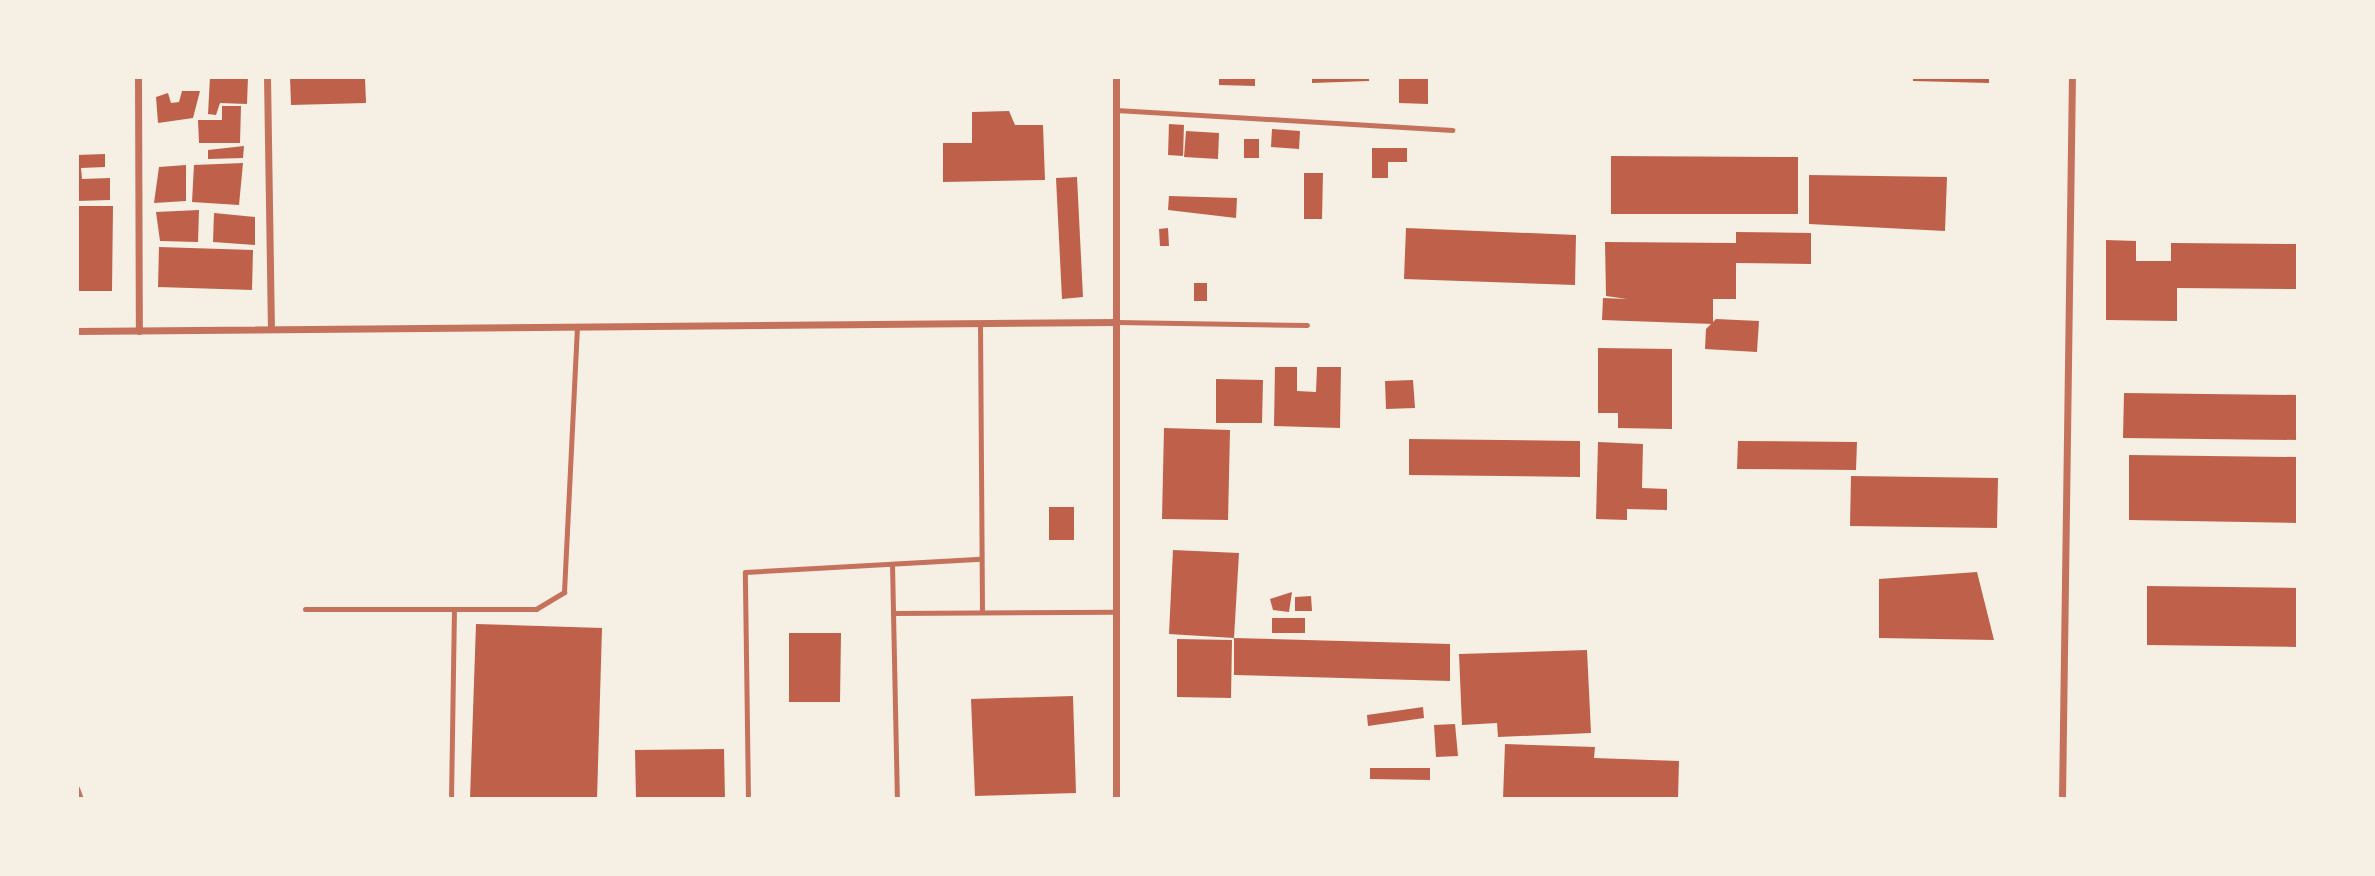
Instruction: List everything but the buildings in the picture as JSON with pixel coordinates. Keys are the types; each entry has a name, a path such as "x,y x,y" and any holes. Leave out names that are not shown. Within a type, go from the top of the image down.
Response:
{"street":[{"path":"138,77 139,331"},
{"path":"267,77 271,329"},
{"path":"1116,77 1116,799"},
{"path":"2062,799 2072,77"},
{"path":"77,331 1116,322"}],"lane":[{"path":"1116,110 1452,130"},
{"path":"1116,322 1307,325"},
{"path":"980,323 982,612"},
{"path":"305,609 536,609 564,592 577,327"},
{"path":"748,799 745,572 981,559"},
{"path":"892,564 897,799"},
{"path":"452,799 454,609"},
{"path":"893,613 1116,612"},
{"path":"77,788 81,799"}]}
